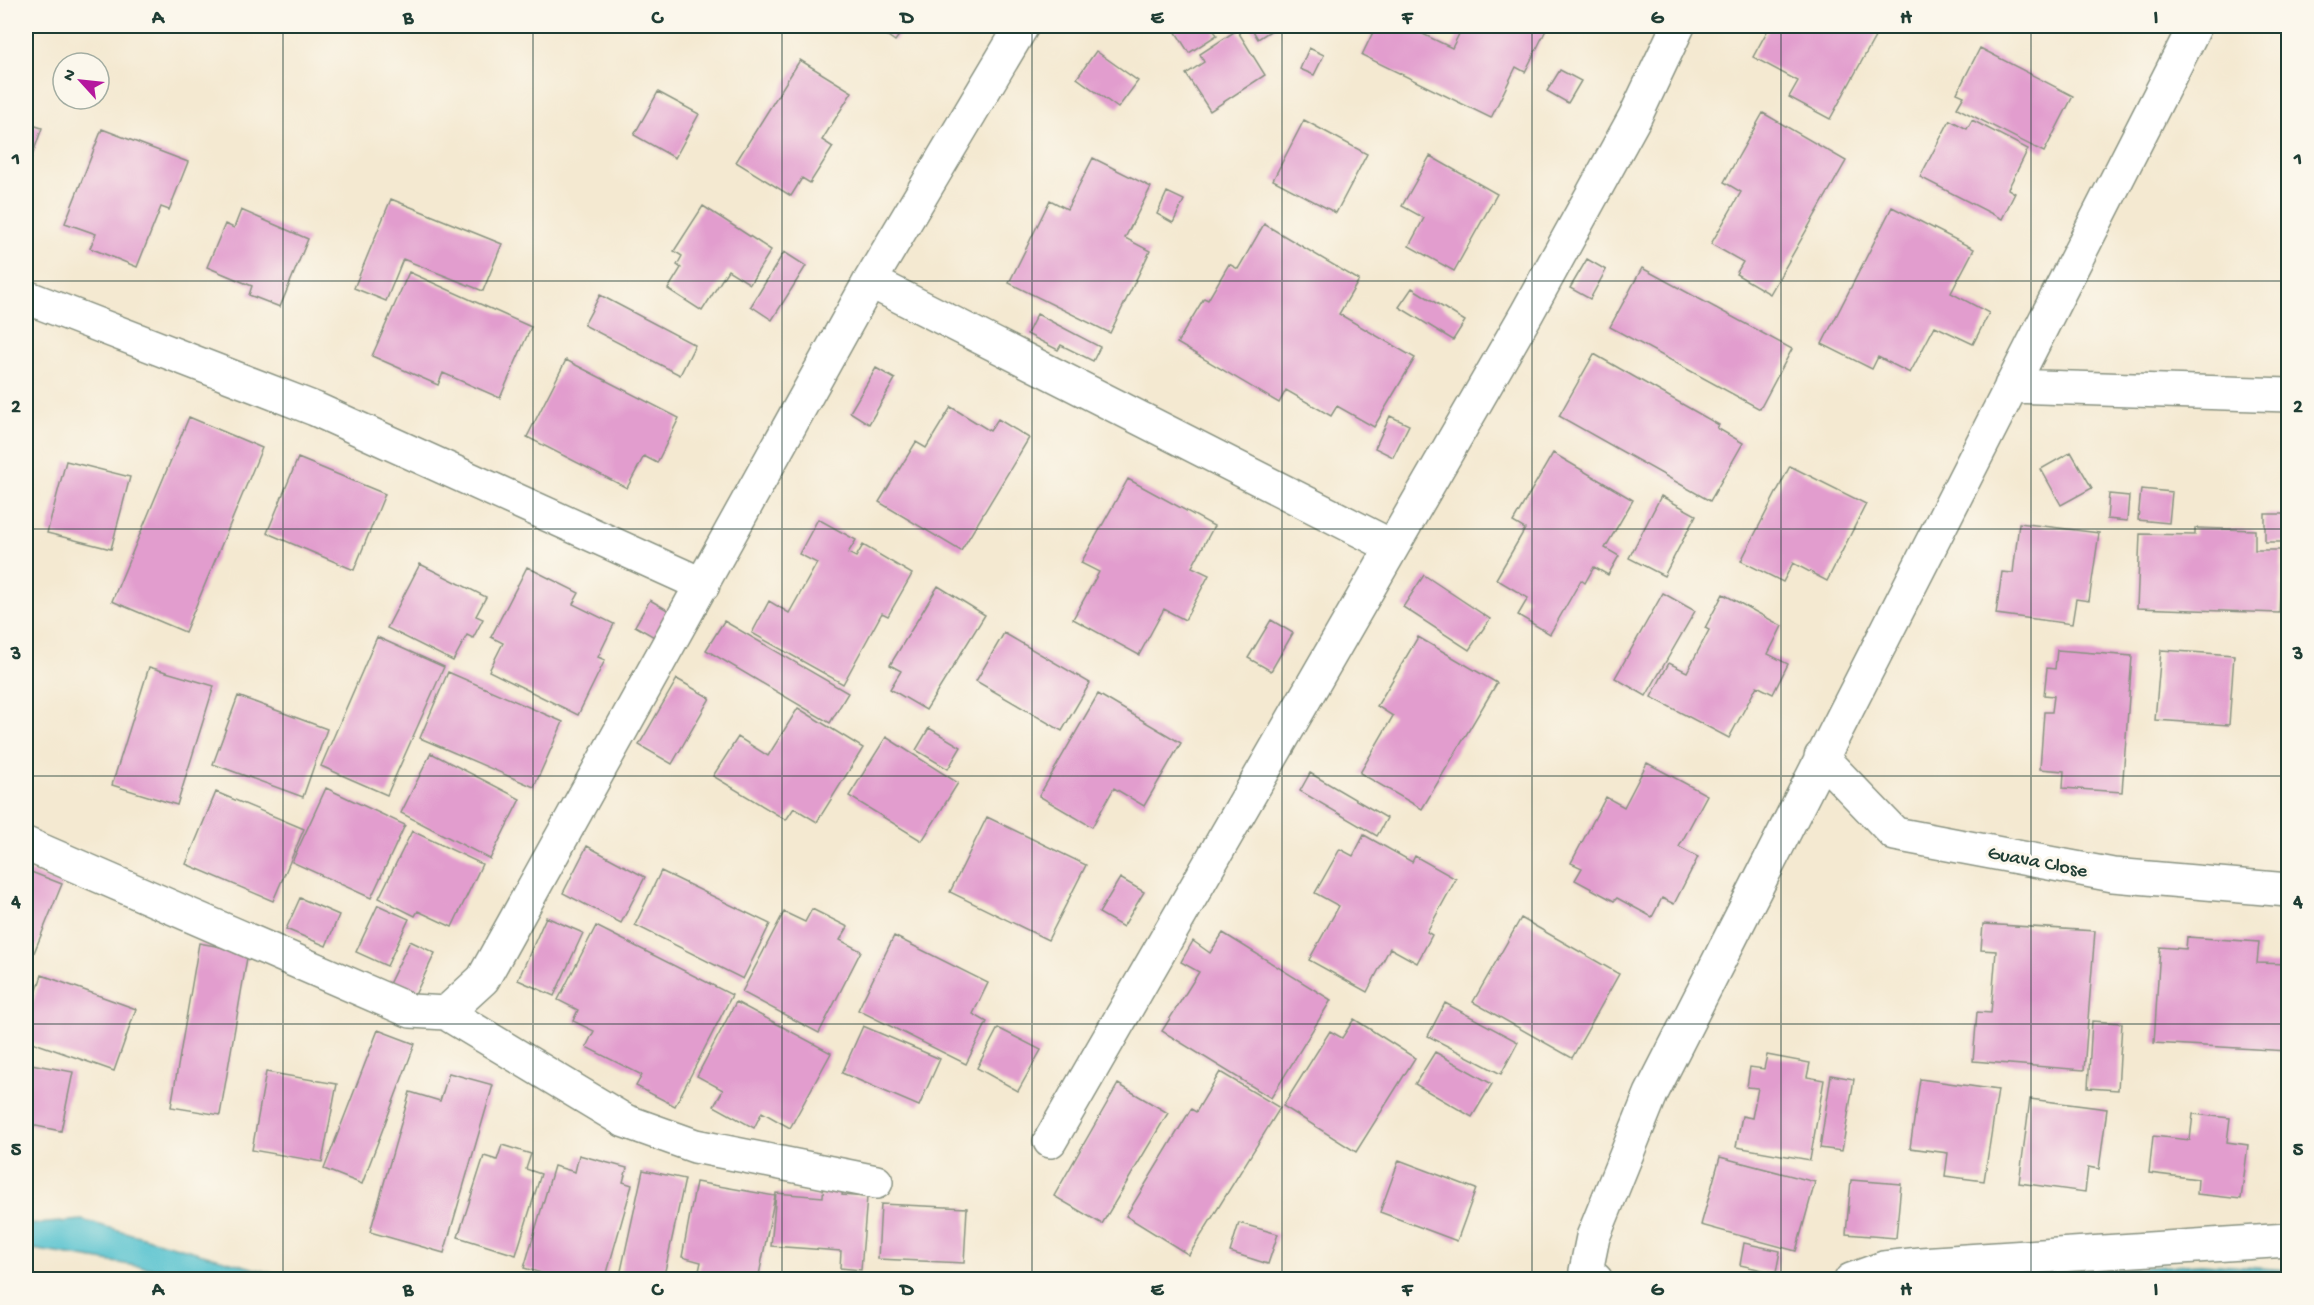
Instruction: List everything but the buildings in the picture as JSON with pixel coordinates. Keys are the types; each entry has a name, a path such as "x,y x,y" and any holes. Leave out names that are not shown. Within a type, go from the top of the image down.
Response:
{"street":[{"path":"446,1013 483,979 870,281 1022,26"},
{"path":"1050,1141 1527,313 1635,117 1678,26"},
{"path":"1596,1280 1586,1271 1593,1237 1651,1094 2195,26"},
{"path":"870,281 1391,546"},
{"path":"26,297 315,409 703,585"},
{"path":"2011,386 2289,395"},
{"name":"Guava Close","path":"1821,757 1895,834 2113,875 2289,890"},
{"path":"26,844 411,1011 446,1013 625,1121 695,1146 876,1182"},
{"path":"1851,1280 1884,1268 1920,1264 2289,1240"}],"water":[{"path":"82,1220 292,1279 217,1279 26,1248 26,1225"},
{"path":"2201,1264 2288,1270 2288,1280 1935,1280"}]}
